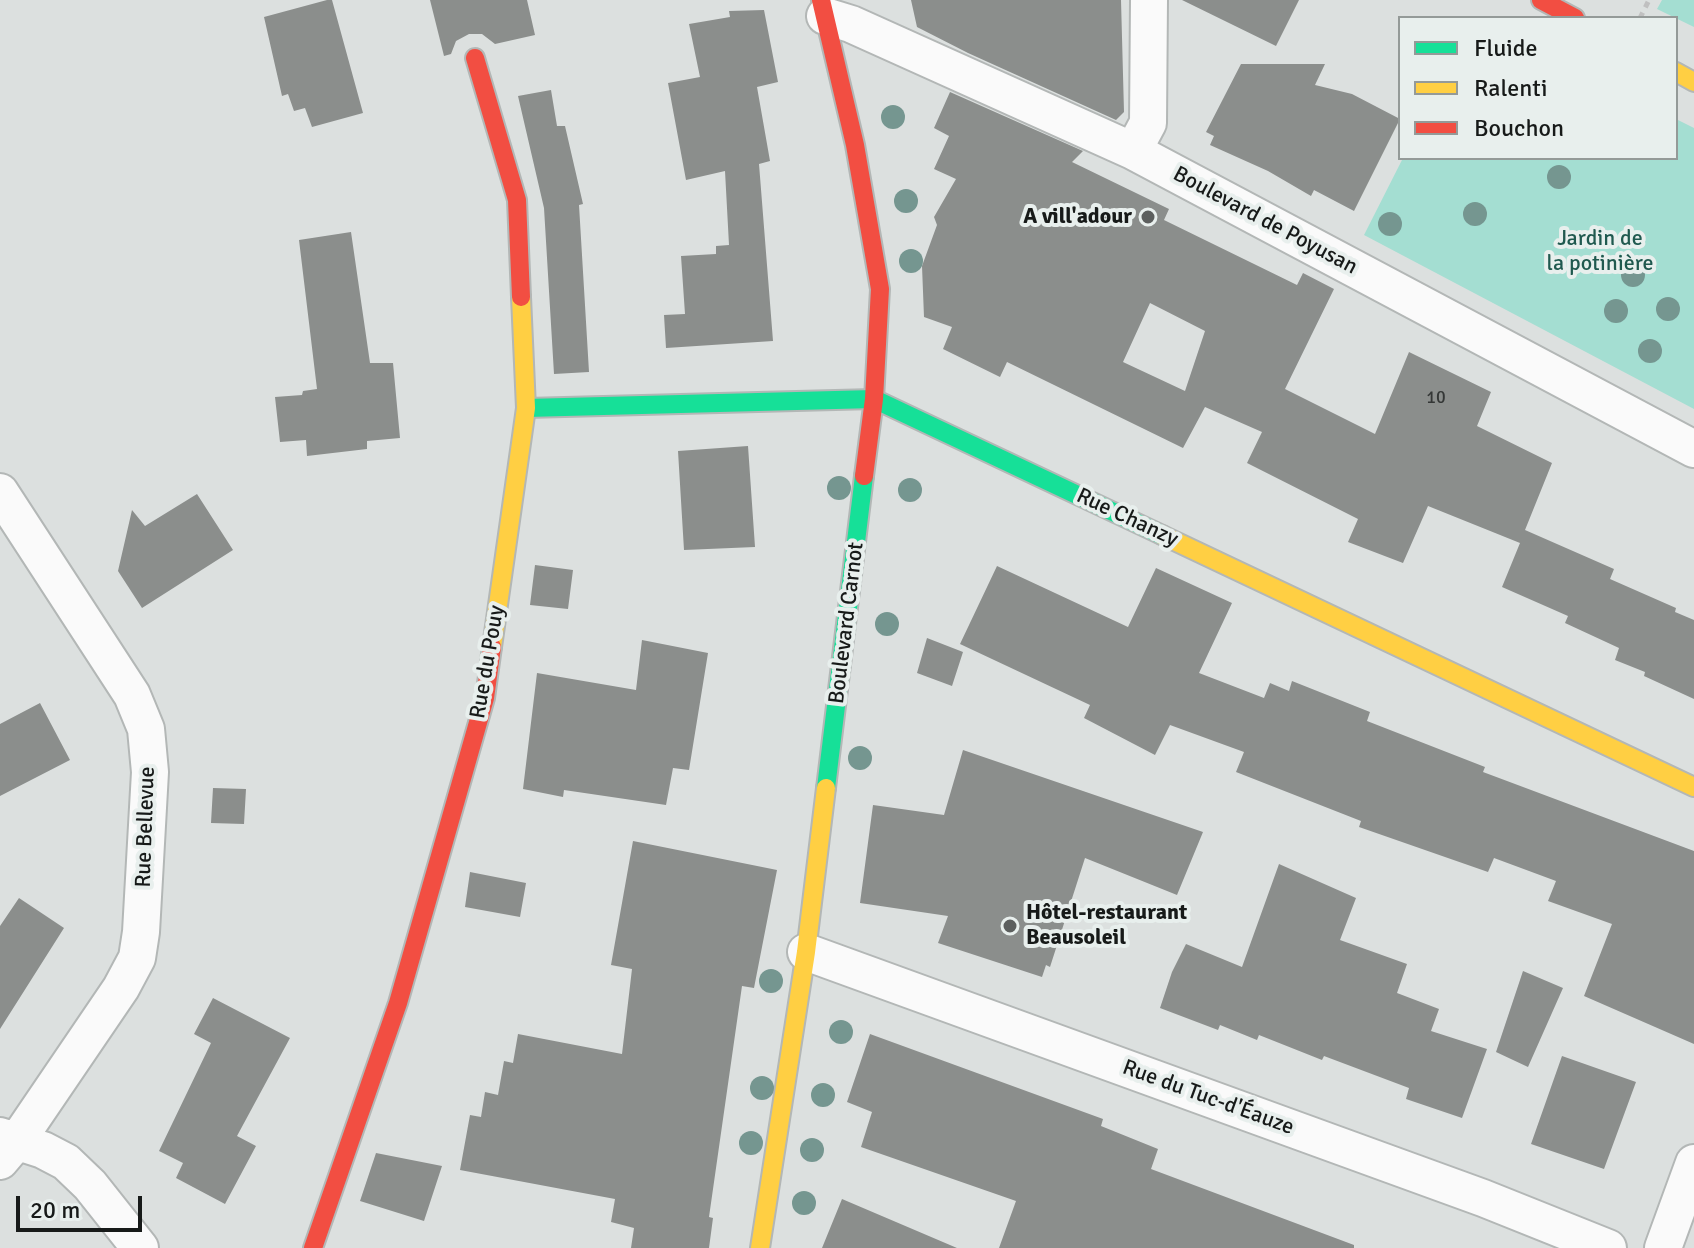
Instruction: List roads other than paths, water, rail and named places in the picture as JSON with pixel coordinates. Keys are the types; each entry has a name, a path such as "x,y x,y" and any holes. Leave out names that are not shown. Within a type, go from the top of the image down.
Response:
{"street":[{"path":"1133,151 1148,123 1149,0"},
{"path":"1541,0 1571,16"},
{"name":"Boulevard de Poyusan","path":"823,8 851,24 1133,151 1694,449"},
{"name":"Boulevard Carnot","path":"760,1248 806,952 874,399 880,289 855,145 823,8"},
{"name":"Rue du Pouy","path":"313,1248 398,1003 485,698 526,408 517,200 475,58"},
{"name":"Rue Chanzy","path":"526,408 874,399 1694,787"},
{"name":"Rue Bellevue","path":"0,492 132,695 146,729 150,772 137,958 121,988 6,1146"},
{"name":"Rue du Tuc-d'Éauze","path":"806,952 1483,1198 1608,1248"},
{"path":"6,1146 66,1162 90,1185 140,1248"},
{"path":"1663,1248 1694,1163"}],"place":[{"name":"A vill'adour","path":"1148,217"},
{"name":"Hôtel-restaurant Beausoleil","path":"1010,926"}],"park label":[{"name":"Jardin de la potinière","path":"1600,252"}]}
